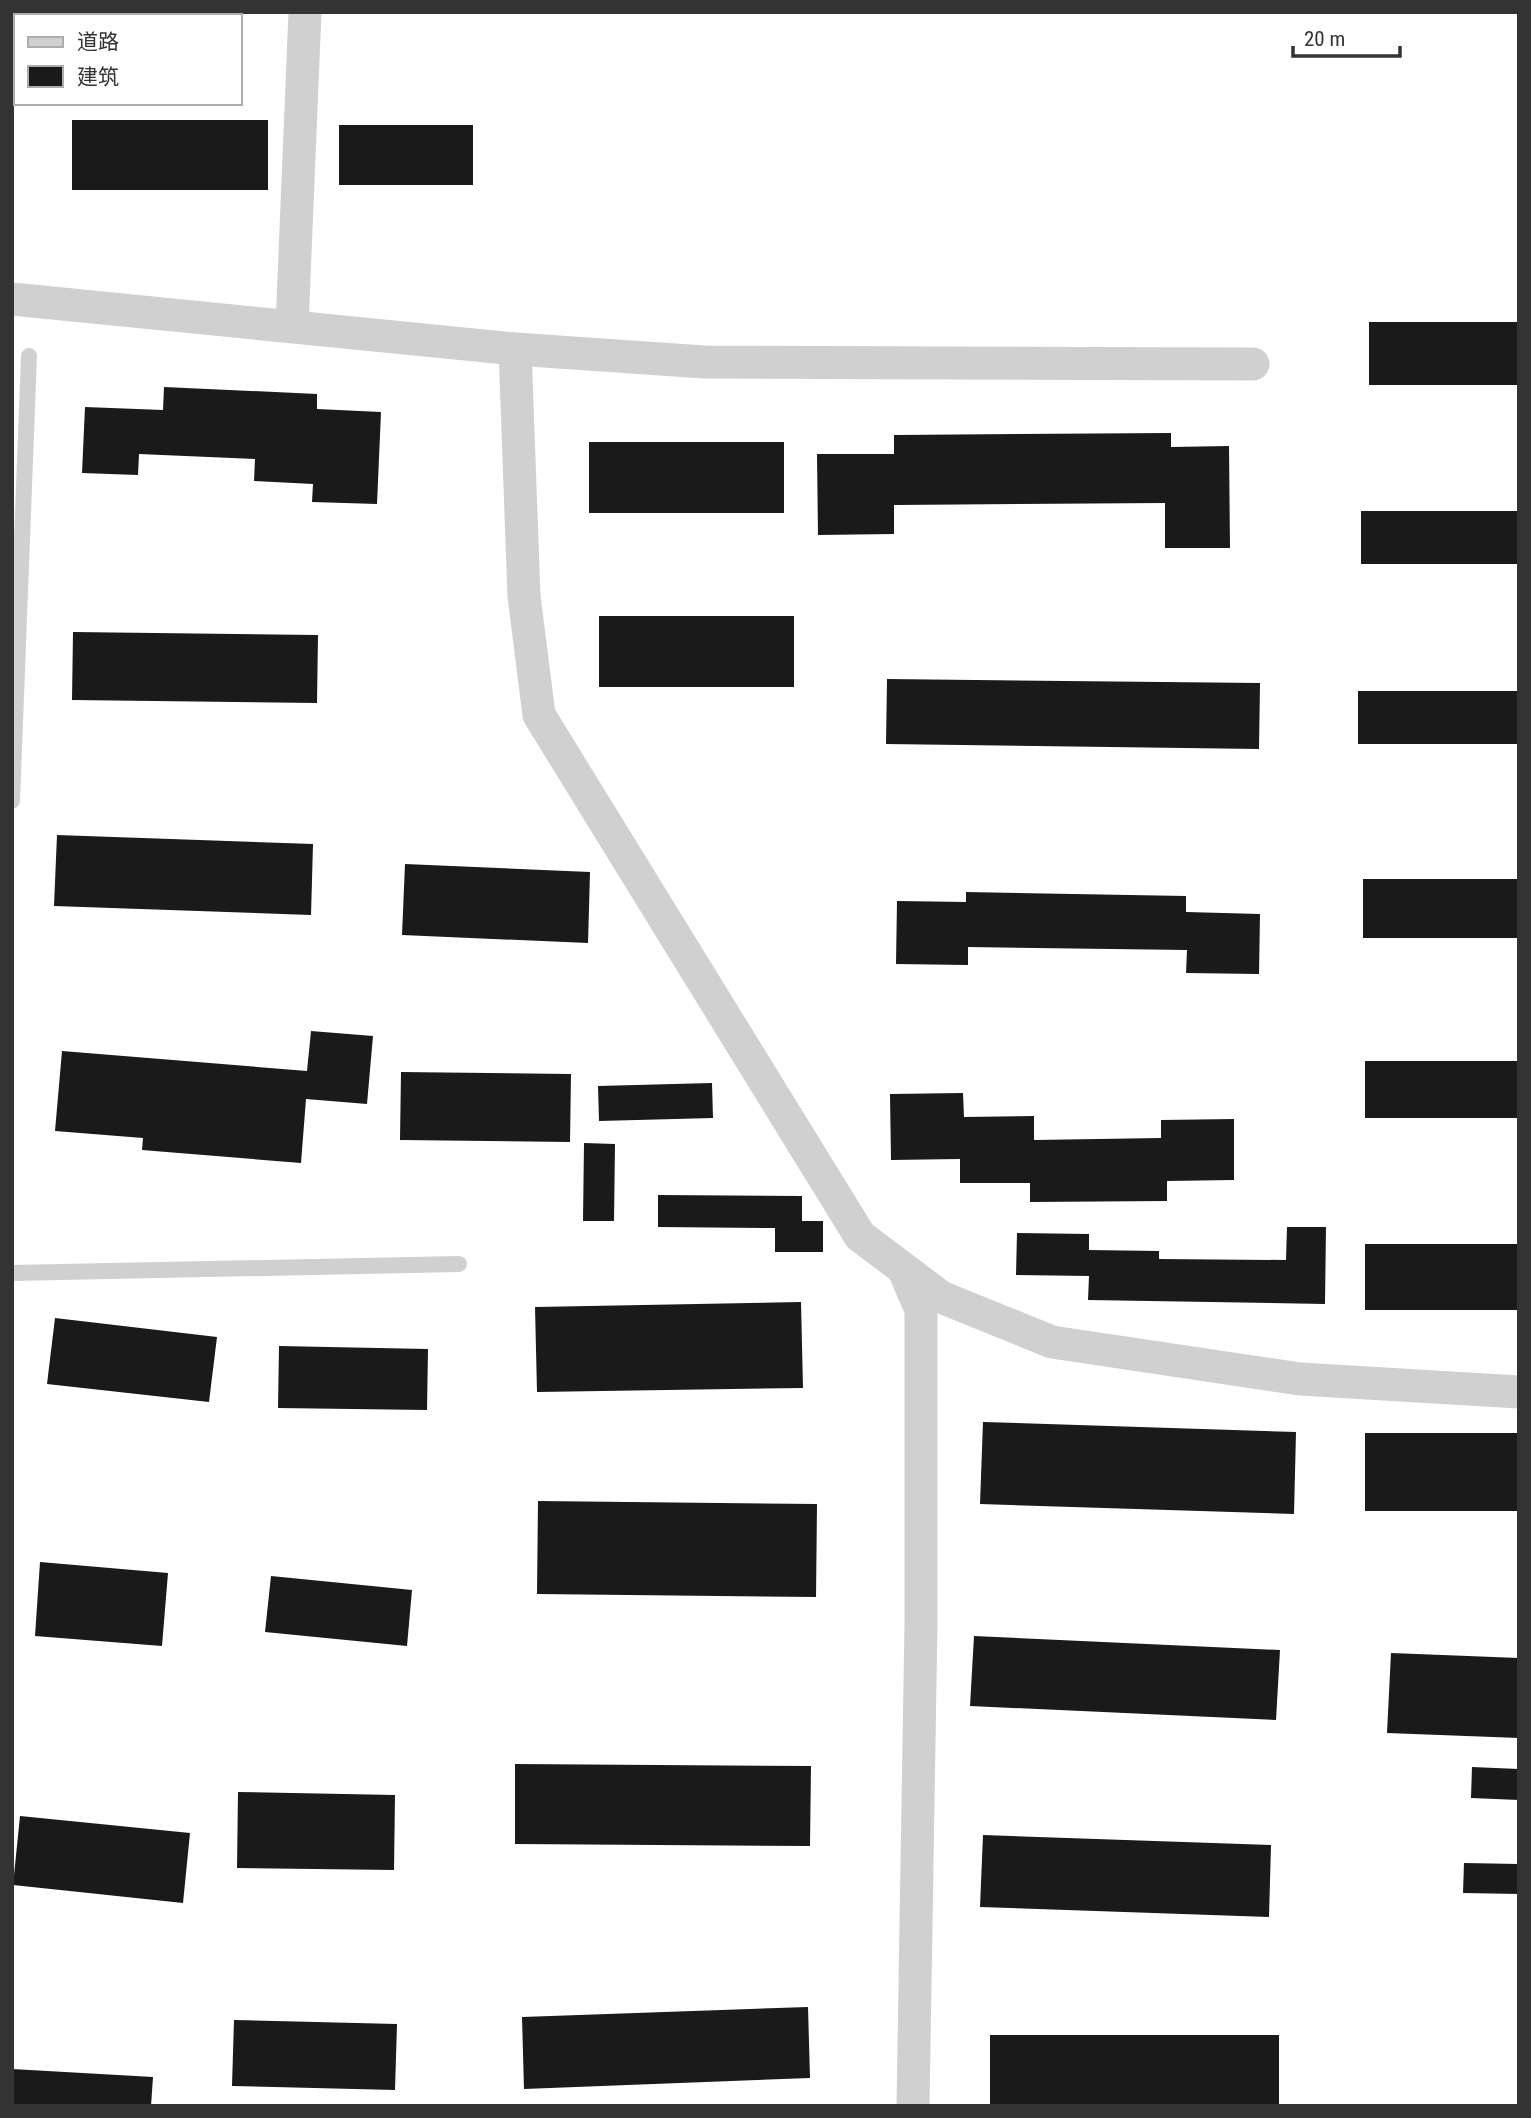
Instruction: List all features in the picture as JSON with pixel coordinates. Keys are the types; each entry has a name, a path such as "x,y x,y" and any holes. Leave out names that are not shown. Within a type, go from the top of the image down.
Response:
{"street":[{"path":"292,326 305,12"},
{"path":"12,299 514,349 704,362 1254,364"},
{"path":"514,349 524,596 539,715 860,1236 941,1297 1052,1342 1300,1379 1519,1392"},
{"path":"903,1268 921,1310 921,1622 913,2106"}],"lane":[{"path":"12,801 29,356"},
{"path":"12,1273 459,1264"}],"building":[{"path":"72,120 268,120 268,190 72,190"},
{"path":"339,125 473,125 473,185 339,185"},
{"path":"1369,322 1519,322 1519,385 1369,385"},
{"path":"164,387 317,394 317,409 381,412 377,504 312,502 313,484 254,481 255,459 139,454 138,475 82,473 85,407 163,410"},
{"path":"1171,433 1171,447 1229,446 1230,548 1165,548 1165,503 894,505 894,534 818,535 817,454 894,454 894,435"},
{"path":"589,442 784,442 784,513 589,513"},
{"path":"1361,511 1519,511 1519,564 1361,564"},
{"path":"599,616 794,616 794,687 599,687"},
{"path":"73,632 318,635 317,703 72,700"},
{"path":"887,679 1260,683 1259,749 886,744"},
{"path":"1358,691 1519,691 1519,744 1358,744"},
{"path":"57,835 313,844 311,915 54,906"},
{"path":"405,864 590,872 588,943 402,935"},
{"path":"1363,879 1519,879 1519,938 1363,938"},
{"path":"966,892 1186,896 1186,912 1260,914 1259,974 1186,973 1187,950 968,947 968,965 896,964 897,901 966,902"},
{"path":"311,1031 373,1036 367,1104 306,1099 301,1163 142,1150 143,1138 55,1131 62,1051 307,1071"},
{"path":"1365,1061 1519,1061 1519,1118 1365,1118"},
{"path":"401,1072 571,1074 570,1142 400,1140"},
{"path":"712,1083 713,1118 599,1121 598,1086"},
{"path":"963,1093 964,1117 1034,1116 1034,1140 1161,1138 1161,1120 1234,1119 1234,1180 1167,1181 1167,1201 1030,1202 1030,1183 960,1183 960,1159 891,1160 890,1094"},
{"path":"584,1143 615,1144 614,1221 583,1221"},
{"path":"658,1195 802,1196 802,1221 823,1221 823,1252 775,1252 775,1228 658,1227"},
{"path":"1287,1227 1326,1227 1325,1304 1088,1300 1089,1276 1016,1275 1017,1233 1089,1234 1089,1250 1159,1251 1159,1259 1286,1260"},
{"path":"1365,1244 1519,1244 1519,1310 1365,1310"},
{"path":"801,1302 803,1388 537,1392 535,1307"},
{"path":"55,1318 217,1337 209,1402 47,1384"},
{"path":"279,1346 428,1349 427,1410 278,1408"},
{"path":"983,1422 1296,1432 1294,1514 980,1504"},
{"path":"1365,1433 1519,1433 1519,1511 1365,1511"},
{"path":"538,1501 817,1504 816,1597 537,1594"},
{"path":"40,1562 168,1573 162,1646 35,1636"},
{"path":"271,1576 412,1590 407,1646 265,1632"},
{"path":"974,1636 1280,1650 1276,1720 970,1706"},
{"path":"1391,1653 1519,1658 1519,1738 1387,1733"},
{"path":"515,1764 811,1766 810,1846 515,1844"},
{"path":"1472,1767 1519,1769 1519,1800 1471,1798"},
{"path":"238,1792 395,1795 394,1870 237,1868"},
{"path":"20,1816 190,1833 183,1903 13,1885"},
{"path":"983,1835 1271,1845 1269,1917 980,1907"},
{"path":"1464,1863 1519,1864 1519,1894 1463,1893"},
{"path":"808,2007 810,2078 524,2089 522,2017"},
{"path":"234,2020 397,2024 395,2090 232,2086"},
{"path":"990,2035 1279,2035 1279,2106 990,2106"},
{"path":"12,2069 153,2077 151,2106 12,2106"}]}
